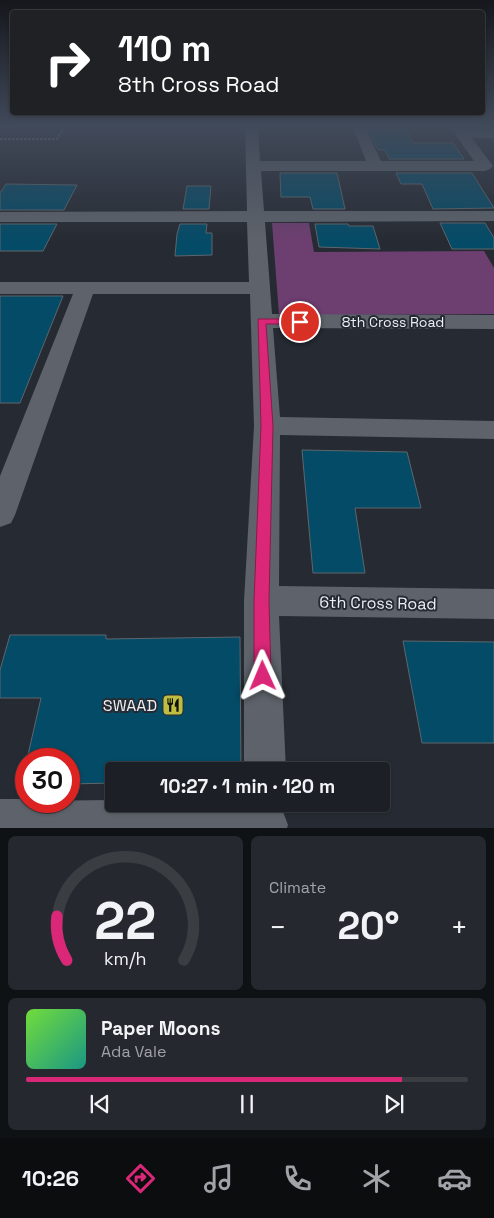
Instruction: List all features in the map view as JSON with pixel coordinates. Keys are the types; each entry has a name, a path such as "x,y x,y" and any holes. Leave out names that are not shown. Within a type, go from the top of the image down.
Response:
{"street":[{"path":"265,762 261,601 267,426 254,166 485,166"},
{"path":"0,217 494,216"},
{"path":"0,288 259,288"},
{"path":"0,515 85,289"},
{"name":"8th Cross Road","path":"261,322 494,322"},
{"path":"267,426 494,430"},
{"name":"6th Cross Road","path":"261,601 494,604"},
{"path":"0,822 266,819"}],"shaded area":[{"path":"272,223 309,223 314,252 484,251 494,268 494,314 279,315"}],"building":[{"path":"280,173 337,173 345,209 313,209 310,197 281,197"},
{"path":"396,173 472,173 494,208 433,209 422,184 401,184"},
{"path":"6,184 77,185 64,210 0,210 0,193"},
{"path":"187,186 211,186 209,209 183,209"},
{"path":"440,223 485,223 494,238 494,249 452,249"},
{"path":"0,224 57,224 43,251 0,251"},
{"path":"180,224 207,224 206,233 212,233 212,255 175,256"},
{"path":"315,224 373,226 380,249 319,247"},
{"path":"0,296 63,296 20,403 0,403"},
{"path":"302,450 407,452 421,508 355,508 365,573 313,573"},
{"name":"SWAAD","path":"10,635 106,635 106,639 240,637 241,762 105,762 105,783 80,784 80,748 30,748 41,698 0,698 0,670"},
{"path":"403,641 494,642 494,743 422,743"}],"place":[{"name":"SWAAD","path":"173,705"}],"route":[{"path":"263,676 261,601 267,426 261,322 300,322"}]}
